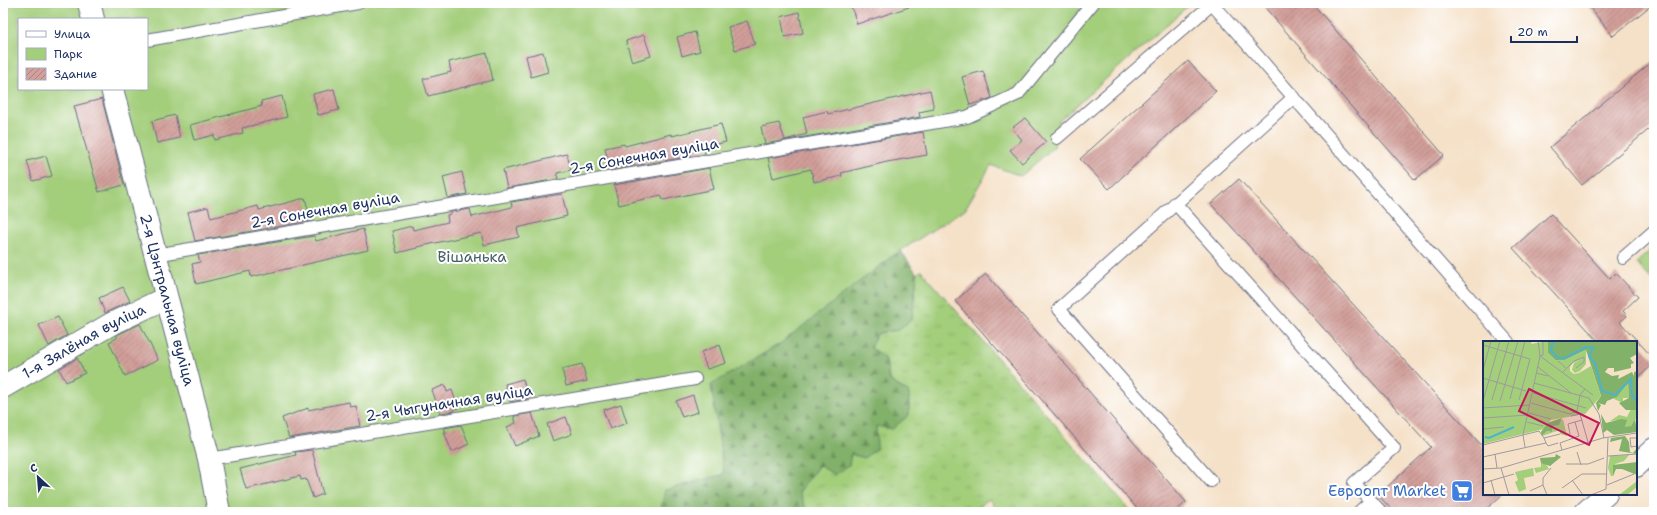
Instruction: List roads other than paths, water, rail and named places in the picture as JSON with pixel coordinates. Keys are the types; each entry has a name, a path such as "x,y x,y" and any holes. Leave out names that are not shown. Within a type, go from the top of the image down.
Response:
{"street":[{"path":"89,3 93,18"},
{"name":"2-я Цэнтральная вуліца","path":"112,90 209,459 216,511"},
{"name":"1-я Зялёная вуліца","path":"3,387 111,324 166,298"},
{"path":"1637,465 1654,449"},
{"path":"1586,512 1605,495"}],"lane":[{"path":"148,40 358,3"},
{"name":"2-я Сонечная вуліца","path":"155,255 967,117 1018,94 1093,3"},
{"path":"1057,138 1212,4 1507,341"},
{"path":"1211,481 1059,309 1294,97"},
{"path":"1175,203 1394,448 1354,483 1381,512"},
{"path":"1623,258 1654,231"},
{"name":"2-я Чыгуначная вуліца","path":"209,459 695,379"},
{"path":"1359,512 1371,501"}],"place":[{"name":"Евроопт Market","path":"1462,491"}],"park label":[{"name":"Вішанька","path":"472,257"}]}
